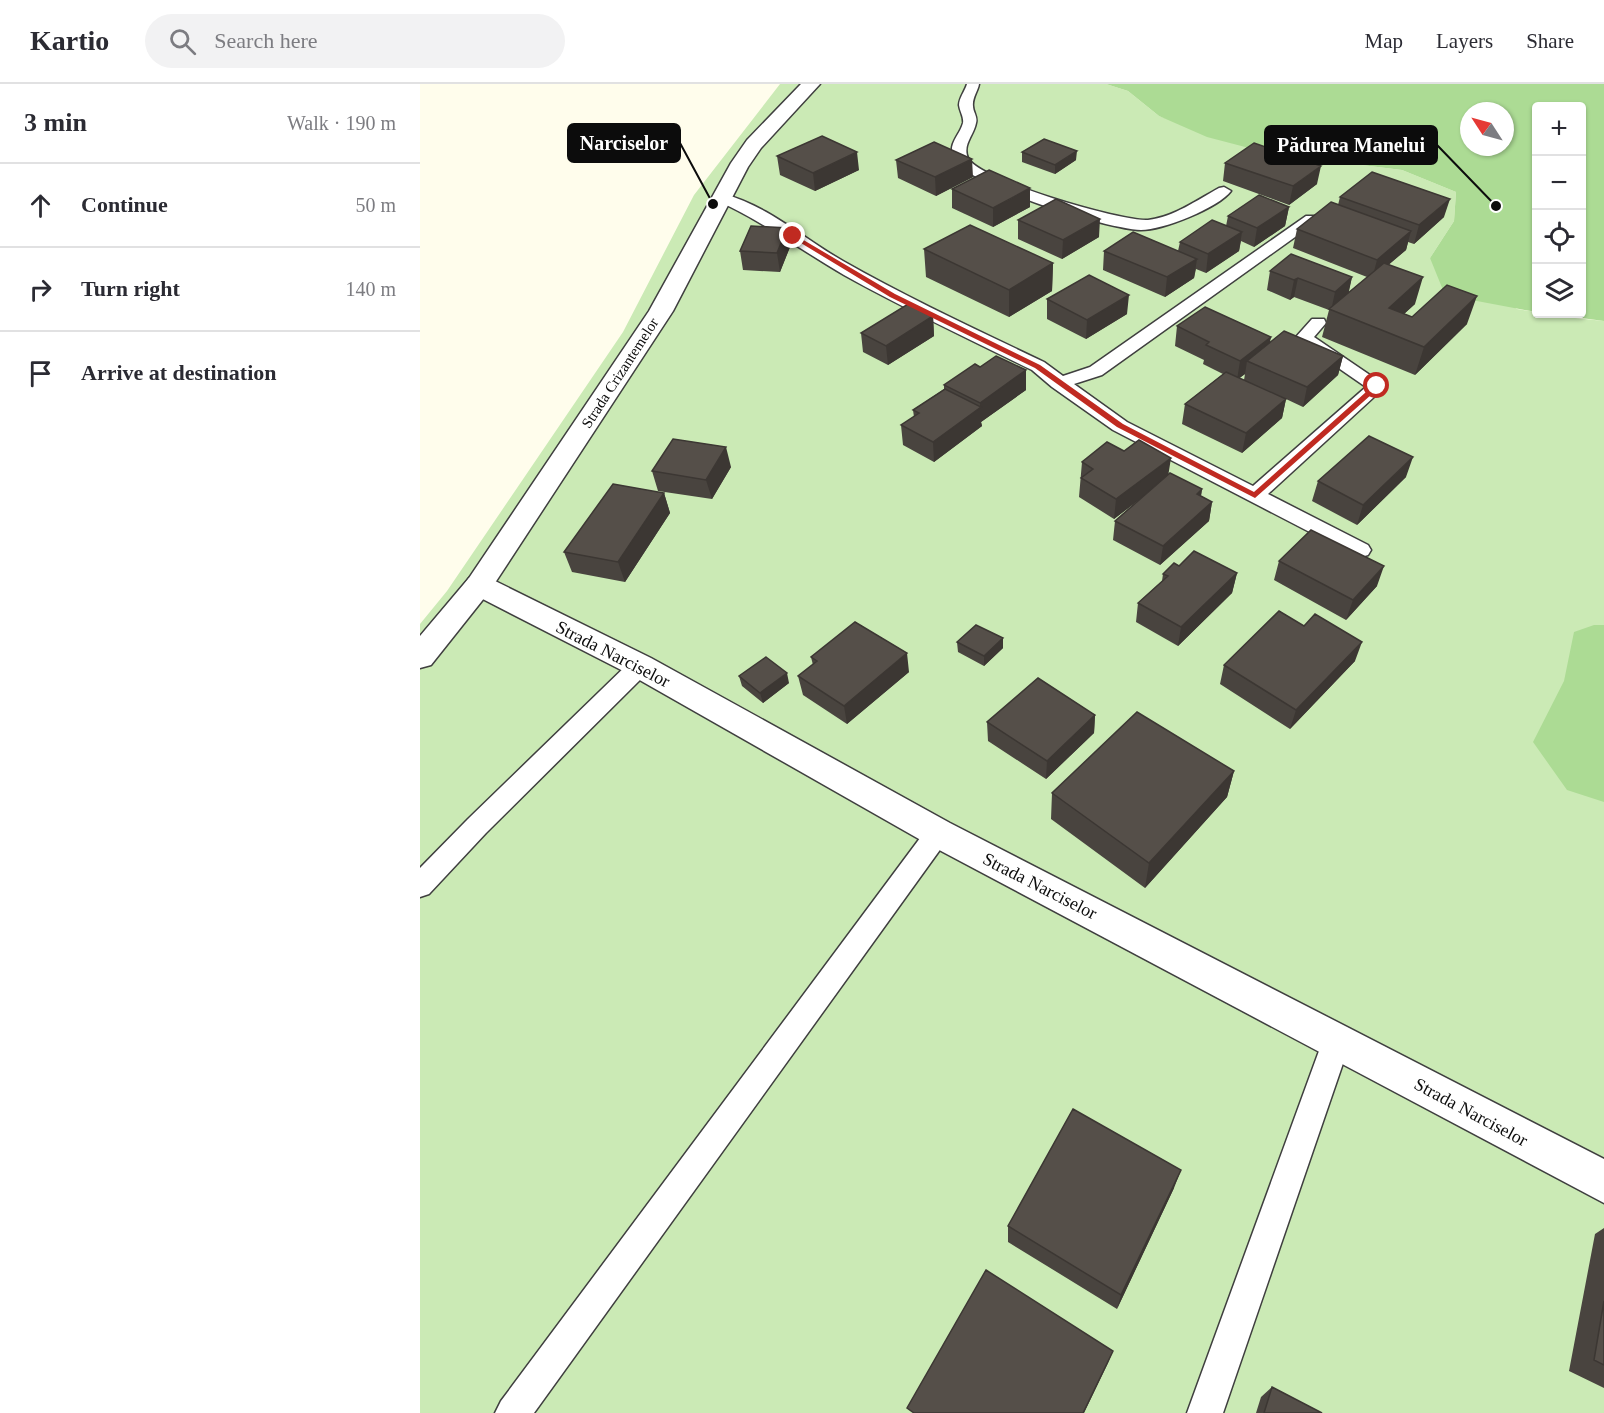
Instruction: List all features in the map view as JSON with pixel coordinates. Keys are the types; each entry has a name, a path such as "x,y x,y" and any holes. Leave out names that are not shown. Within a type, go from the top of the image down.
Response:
{"street":[{"name":"Strada Crizantemelor","path":"420,657 479,585 656,319 738,167 754,144 811,84"},
{"name":"Strada Narciselor","path":"479,585 640,666 938,833 1337,1040 1604,1182"}],"lane":[{"path":"974,84 965,103 970,124 959,146 960,157 967,167 986,177 1085,213 1116,222 1139,225 1162,222 1185,213 1224,191"},
{"path":"723,198 757,213 835,263 892,295 1038,366 1058,383 1120,426 1361,550"},
{"path":"1058,383 1096,371 1311,219"},
{"path":"1255,495 1377,386 1304,338 1318,323"},
{"path":"420,886 477,826 640,666"},
{"path":"513,1413 938,833"},
{"path":"1204,1413 1337,1040"}],"green space":[{"path":"780,84 1106,84 1128,91 1159,116 1272,154 1402,170 1456,192 1454,221 1430,258 1517,309 1532,311 1532,318 1604,321 1604,1413 420,1413 420,624 447,591 623,332 694,195"},
{"path":"1106,84 1604,84 1604,321 1581,318 1586,318 1586,102 1532,102 1532,311 1445,295 1430,258 1454,221 1456,192 1402,170 1272,154 1207,137 1159,116 1128,91"},
{"path":"1594,625 1604,625 1604,802 1567,790 1533,742 1564,681 1574,632"}],"building":[{"path":"822,136 857,152 813,173 777,156"},
{"path":"1044,139 1077,151 1055,165 1022,152"},
{"path":"934,142 972,159 935,177 896,160"},
{"path":"1254,143 1321,166 1293,186 1225,163"},
{"path":"989,170 1030,188 993,208 952,189"},
{"path":"1372,172 1450,199 1419,225 1340,197"},
{"path":"1259,195 1289,207 1257,228 1228,216"},
{"path":"1056,199 1100,219 1063,240 1018,220"},
{"path":"1331,202 1411,231 1377,260 1297,229"},
{"path":"1212,220 1242,232 1208,254 1180,242"},
{"path":"970,225 1053,263 1009,290 924,249"},
{"path":"751,226 787,228 777,253 740,251"},
{"path":"1133,232 1197,259 1167,277 1104,251"},
{"path":"1291,254 1352,277 1335,292 1298,278 1294,280 1270,271"},
{"path":"1384,263 1423,277 1389,308 1412,317 1447,285 1477,296 1424,347 1329,309"},
{"path":"1089,275 1129,295 1087,320 1047,299"},
{"path":"908,304 933,316 886,346 861,333"},
{"path":"1205,307 1271,337 1240,361 1206,345 1209,342 1177,326"},
{"path":"1284,331 1343,356 1307,387 1247,361"},
{"path":"996,356 1026,370 980,403 944,385 975,364 980,367"},
{"path":"1226,372 1286,399 1246,433 1185,404"},
{"path":"945,389 981,407 933,442 901,425 919,413 913,410"},
{"path":"1369,436 1413,457 1363,505 1318,481"},
{"path":"673,439 726,447 706,480 652,471"},
{"path":"1139,440 1171,458 1116,499 1081,478 1093,469 1082,462 1107,442 1124,451"},
{"path":"1170,473 1202,489 1197,494 1212,502 1163,546 1115,521"},
{"path":"613,484 664,493 618,562 564,552"},
{"path":"1311,530 1384,566 1353,600 1279,561"},
{"path":"1194,551 1237,573 1181,627 1138,603 1168,576 1163,574 1174,563 1179,566"},
{"path":"1279,611 1304,626 1315,614 1362,642 1296,710 1224,665"},
{"path":"855,622 907,653 844,706 798,676 817,661 811,657"},
{"path":"976,625 1003,638 984,656 957,642"},
{"path":"766,657 787,673 760,693 739,676"},
{"path":"1038,678 1095,715 1047,761 987,722"},
{"path":"1137,712 1234,771 1149,863 1052,793"},
{"path":"1073,1109 1181,1170 1121,1295 1008,1226"},
{"path":"986,1270 1113,1351 1083,1413 914,1413 907,1408"},
{"path":"1604,1301 1604,1365 1594,1360"},
{"path":"1272,1387 1322,1413 1264,1413"}],"place":[{"name":"Narciselor","path":"713,204"},
{"name":"Pădurea Manelui","path":"1496,206"}],"route":[{"path":"793,236 892,295 1038,366 1058,383 1120,426 1255,495 1377,386"}]}
